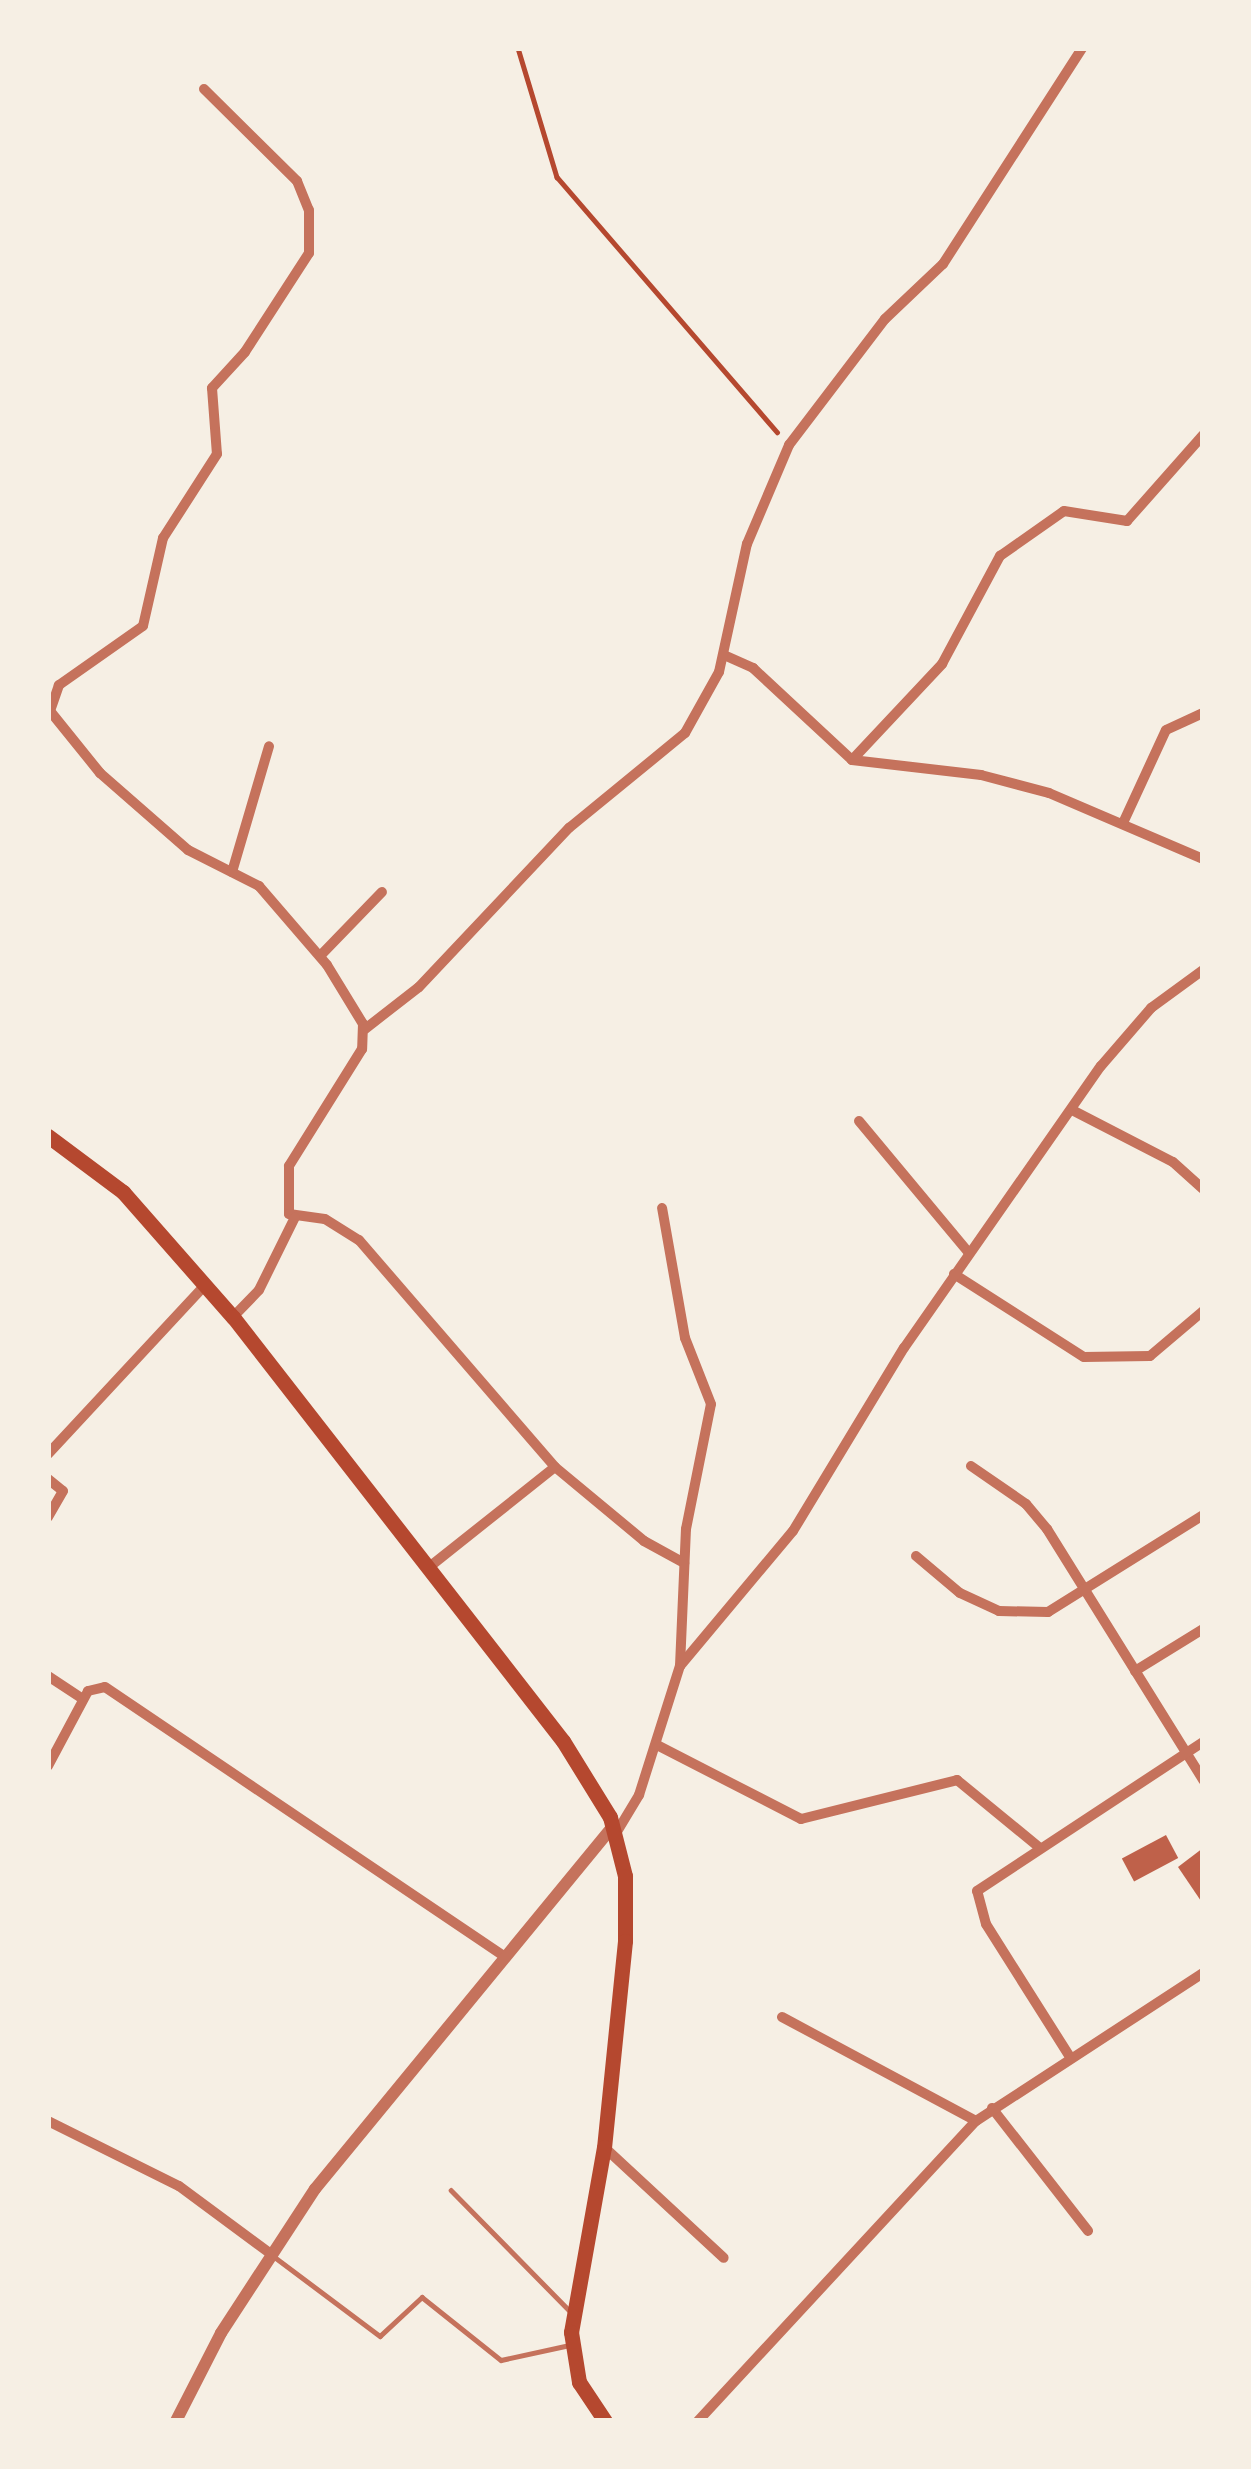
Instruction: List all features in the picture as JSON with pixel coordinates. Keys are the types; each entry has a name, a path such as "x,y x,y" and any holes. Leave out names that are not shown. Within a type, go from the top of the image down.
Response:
{"main road":[{"path":"48,1136 123,1192 233,1317 587,1774 614,1830 626,1902 604,2147 571,2312 579,2382 605,2421"}],"street":[{"path":"684,1563 644,1541 555,1467 359,1240 325,1219 288,1211 289,1166 347,1077 364,1029 419,987 569,828 674,746 724,655 747,544 789,445 885,319 944,264 1082,48"},
{"path":"204,89 297,182 310,210 309,253 245,352 212,388 217,454 163,538 143,626 59,685 48,706 116,787 188,850 259,886 320,956 364,1029"},
{"path":"852,760 942,664 1000,556 1058,513 1127,521 1203,435"},
{"path":"724,655 753,668 852,760 981,775 1123,823 1203,859"},
{"path":"1123,823 1166,730 1203,713"},
{"path":"232,872 269,746"},
{"path":"320,956 382,892"},
{"path":"680,1666 793,1531 954,1274 1145,1014 1203,970"},
{"path":"1074,1111 1173,1162 1203,1190"},
{"path":"859,1121 969,1252"},
{"path":"176,2421 272,2254 502,1955 614,1830 657,1745 680,1666 693,1468 711,1404 677,1307 662,1208"},
{"path":"233,1317 259,1290 295,1216"},
{"path":"954,1274 1084,1357 1150,1355 1203,1310"},
{"path":"48,1454 206,1284"},
{"path":"971,1466 1026,1504 1203,1780"},
{"path":"428,1568 555,1467"},
{"path":"48,1479 63,1491 48,1517"},
{"path":"916,1556 960,1592 999,1611 1048,1612 1203,1515"},
{"path":"1135,1671 1203,1629"},
{"path":"48,1676 83,1700"},
{"path":"48,1766 92,1687 105,1687 502,1955"},
{"path":"1070,2056 976,1903 981,1883 1203,1742"},
{"path":"657,1745 801,1819 957,1780 1040,1848"},
{"path":"698,2421 976,2121 1203,1973"},
{"path":"782,2017 976,2121"},
{"path":"992,2108 1088,2231"},
{"path":"48,2121 179,2186 272,2254"},
{"path":"604,2147 724,2258"}],"lane":[{"path":"451,2189 571,2312"},
{"path":"272,2254 380,2336 422,2296 501,2360 572,2345"}],"path":[{"path":"518,48 557,177 789,445"}],"building":[{"path":"1166,1835 1178,1858 1134,1881 1122,1858"},
{"path":"1203,1848 1203,1904 1178,1867"}]}
